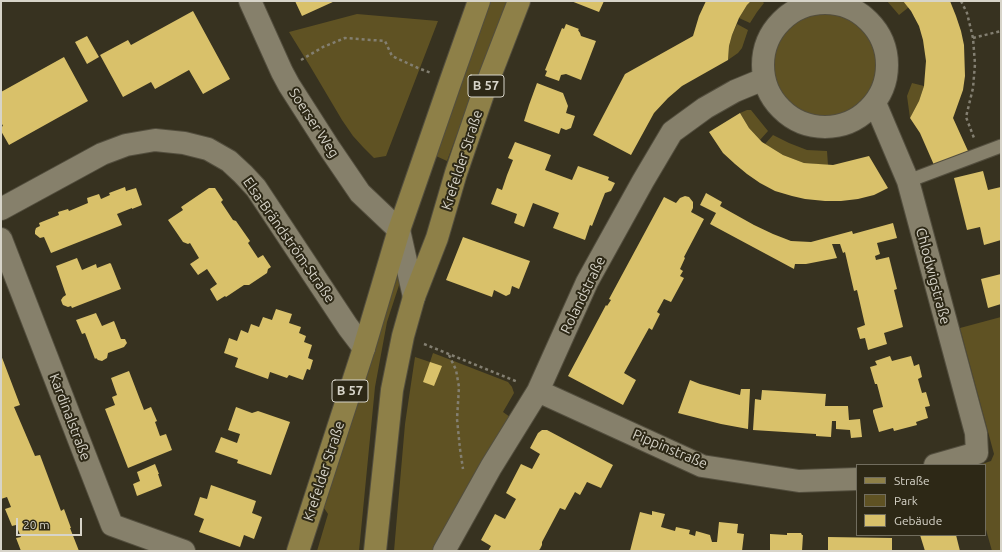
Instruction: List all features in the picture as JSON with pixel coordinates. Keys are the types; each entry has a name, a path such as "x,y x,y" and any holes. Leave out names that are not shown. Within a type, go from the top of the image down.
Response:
{"main road":[{"name":"Krefelder Straße","path":"298,551 364,348 399,230 479,1"},
{"name":"Krefelder Straße","path":"375,551 392,390 402,336 414,297 437,238 456,173 483,94 519,1"}],"street":[{"name":"Soerser Weg","path":"250,1 282,72 328,146 360,193 399,230"},
{"path":"826,2 845,3 860,13 872,24 882,38 887,54 887,71 883,88 875,103 860,117 842,125 822,127 802,123 785,113 771,98 764,79 762,61 766,42 776,26 790,13 807,5 826,2"},
{"name":"Rolandstraße","path":"444,551 491,467 538,391 586,282 672,132 705,108 735,91 764,79"},
{"name":"Chlodwigstraße","path":"875,103 908,181 976,433 977,453 938,464"},
{"name":"Elsa-Brändström-Straße","path":"1,209 102,154 126,145 155,140 184,143 208,149 229,161 256,188 348,327 364,348"},
{"name":"Krefelder Straße","path":"399,230 414,297"},
{"name":"Kardinalstraße","path":"1,239 112,525 184,551"},
{"name":"Pippinstraße","path":"538,391 702,466 799,481 856,479"}],"lane":[{"path":"908,181 1001,146"}],"path":[{"path":"961,1 967,13 974,38 975,64 973,88 966,117 981,154"},
{"path":"974,38 1001,31"},
{"path":"316,51 345,38 384,41 392,56 418,68 451,80"},
{"path":"402,336 538,391"},
{"path":"449,354 456,370 459,387 457,419 462,467 475,495"}],"green space":[{"path":"490,1 507,1 447,161 436,156"},
{"path":"751,1 762,1 764,3 750,23 739,18"},
{"path":"887,1 903,1 909,7 899,15"},
{"path":"825,10 845,14 862,26 874,43 878,63 874,83 862,100 845,112 825,116 805,112 788,100 776,83 772,63 776,43 788,26 805,14"},
{"path":"357,14 438,21 386,156 374,158 353,136 342,120 289,32"},
{"path":"737,24 748,30 742,48 728,60 729,46"},
{"path":"912,83 924,86 919,101 910,118 907,96"},
{"path":"751,110 768,131 760,140 749,128 740,113"},
{"path":"773,135 807,150 827,151 828,165 804,163 783,155 765,144"},
{"path":"398,275 402,276 387,322 375,387 359,551 317,551 328,514 324,508"},
{"path":"1001,317 1001,551 992,551 986,530 986,464 982,464 991,461 994,454 960,328"},
{"path":"433,353 508,382 514,393 503,412 510,417 435,551 394,551 405,424 415,357 430,362"}],"building":[{"path":"295,1 335,1 302,16"},
{"path":"571,1 604,1 599,12"},
{"path":"706,1 751,1 739,18 732,35 729,46 728,60 682,86 668,98 654,113 631,155 593,135 625,74 693,36 699,16"},
{"path":"903,1 950,1 961,31 964,45 965,76 963,90 953,118 968,151 934,165 920,133 910,118 919,101 924,86 926,61 919,26 911,11"},
{"path":"193,11 230,79 203,94 189,70 155,89 151,82 123,97 100,55 128,40 131,45"},
{"path":"566,24 579,29 578,30 581,36 596,41 581,80 566,74 561,75 559,81 545,76 547,71 545,70 562,28 564,29"},
{"path":"87,36 99,57 87,64 75,42"},
{"path":"64,57 88,101 9,145 1,131 1,127 3,126 1,122 1,92"},
{"path":"537,83 563,93 568,106 566,113 575,116 571,128 566,130 561,128 559,134 524,121"},
{"path":"740,113 749,128 762,142 783,155 804,163 833,165 869,156 888,188 874,195 841,201 805,199 775,191 760,183 735,164 723,153 709,132"},
{"path":"515,142 551,155 545,170 572,180 578,166 609,177 608,180 615,183 611,191 605,193 592,226 590,225 585,240 553,228 559,213 533,203 524,227 514,223 517,214 491,204 497,188 502,190 513,160 508,158"},
{"path":"983,171 988,190 1001,187 1001,240 984,245 980,227 967,230 954,178"},
{"path":"125,187 126,191 136,188 142,205 117,214 122,225 51,253 44,237 40,238 35,234 36,228 40,226 39,223 59,215 58,212 68,209 69,211 88,203 87,198 99,194 101,199 110,195 109,193"},
{"path":"209,188 215,188 223,200 221,202 250,241 248,243 258,258 263,255 271,267 268,269 267,273 249,285 244,285 217,301 210,289 217,284 207,269 198,275 190,264 199,258 190,243 188,244 183,242 168,220 183,210 181,207"},
{"path":"706,193 722,202 720,206 754,225 791,241 811,242 852,231 853,234 893,223 897,238 877,243 880,254 875,256 876,260 889,257 897,289 894,290 903,327 884,333 887,344 868,350 865,338 860,339 857,328 865,325 857,290 854,291 845,252 843,253 840,244 832,244 837,258 806,264 795,264 794,269 710,224 716,213 700,205"},
{"path":"685,196 689,197 693,202 691,212 704,219 684,257 685,258 680,269 683,271 680,276 684,278 671,302 664,299 657,312 660,314 652,330 649,328 624,373 636,380 623,405 568,376 606,305 607,306 611,300 609,299 664,197 676,203 680,198"},
{"path":"463,237 530,261 519,289 512,286 510,294 506,296 494,290 492,297 446,280"},
{"path":"77,258 82,270 96,264 97,268 110,263 121,289 72,308 71,306 68,307 63,305 61,300 66,295 56,266"},
{"path":"1001,274 1001,304 988,308 981,279"},
{"path":"276,309 292,314 289,323 301,327 299,333 306,336 304,342 312,345 308,358 313,360 310,370 307,369 303,380 289,375 287,378 270,372 268,379 235,367 238,358 224,353 229,338 237,341 241,330 248,333 251,324 259,327 263,317 272,320"},
{"path":"96,313 102,326 114,321 121,339 125,339 127,343 124,347 108,353 107,358 102,361 96,358 95,359 85,333 82,334 76,320"},
{"path":"1,355 20,405 14,407 35,456 40,455 61,511 64,509 79,551 21,551 16,538 21,537 16,525 12,526 5,509 11,507 7,497 1,499"},
{"path":"890,356 892,361 911,356 914,366 919,364 922,377 918,379 922,393 926,392 930,406 925,407 928,418 916,422 917,425 894,431 893,428 879,432 873,410 883,407 877,384 875,384 870,367 877,365 875,361"},
{"path":"430,362 442,366 434,386 423,382"},
{"path":"129,371 144,410 151,407 157,421 155,422 160,436 166,434 172,450 128,468 105,409 115,405 112,397 117,395 111,378"},
{"path":"690,380 740,395 741,389 750,389 748,429 678,413"},
{"path":"762,390 826,394 825,406 848,406 849,420 860,419 862,437 851,438 850,430 836,429 836,421 832,421 831,437 816,436 816,434 753,430 755,399 761,400"},
{"path":"236,407 252,413 258,411 290,422 271,475 237,463 238,460 215,452 221,437 237,443 240,434 228,430"},
{"path":"542,430 547,430 613,465 601,488 587,482 580,495 575,492 565,510 560,508 538,551 488,551 491,546 481,540 495,514 505,519 516,499 506,493 521,464 532,469 540,454 530,448 538,433"},
{"path":"155,464 162,486 137,496 133,484 140,481 137,472"},
{"path":"211,485 256,501 252,513 262,517 254,539 244,535 240,547 199,532 204,519 194,515 200,497 207,499"},
{"path":"652,511 665,514 661,527 675,531 676,527 690,530 689,534 695,536 696,531 710,535 712,542 717,542 719,522 738,524 737,533 744,534 742,551 630,551 640,512 652,515"},
{"path":"787,533 801,533 803,535 802,551 770,551 770,534 787,535"},
{"path":"920,536 956,536 960,551 925,551"},
{"path":"828,537 892,538 892,551 828,551"}]}
